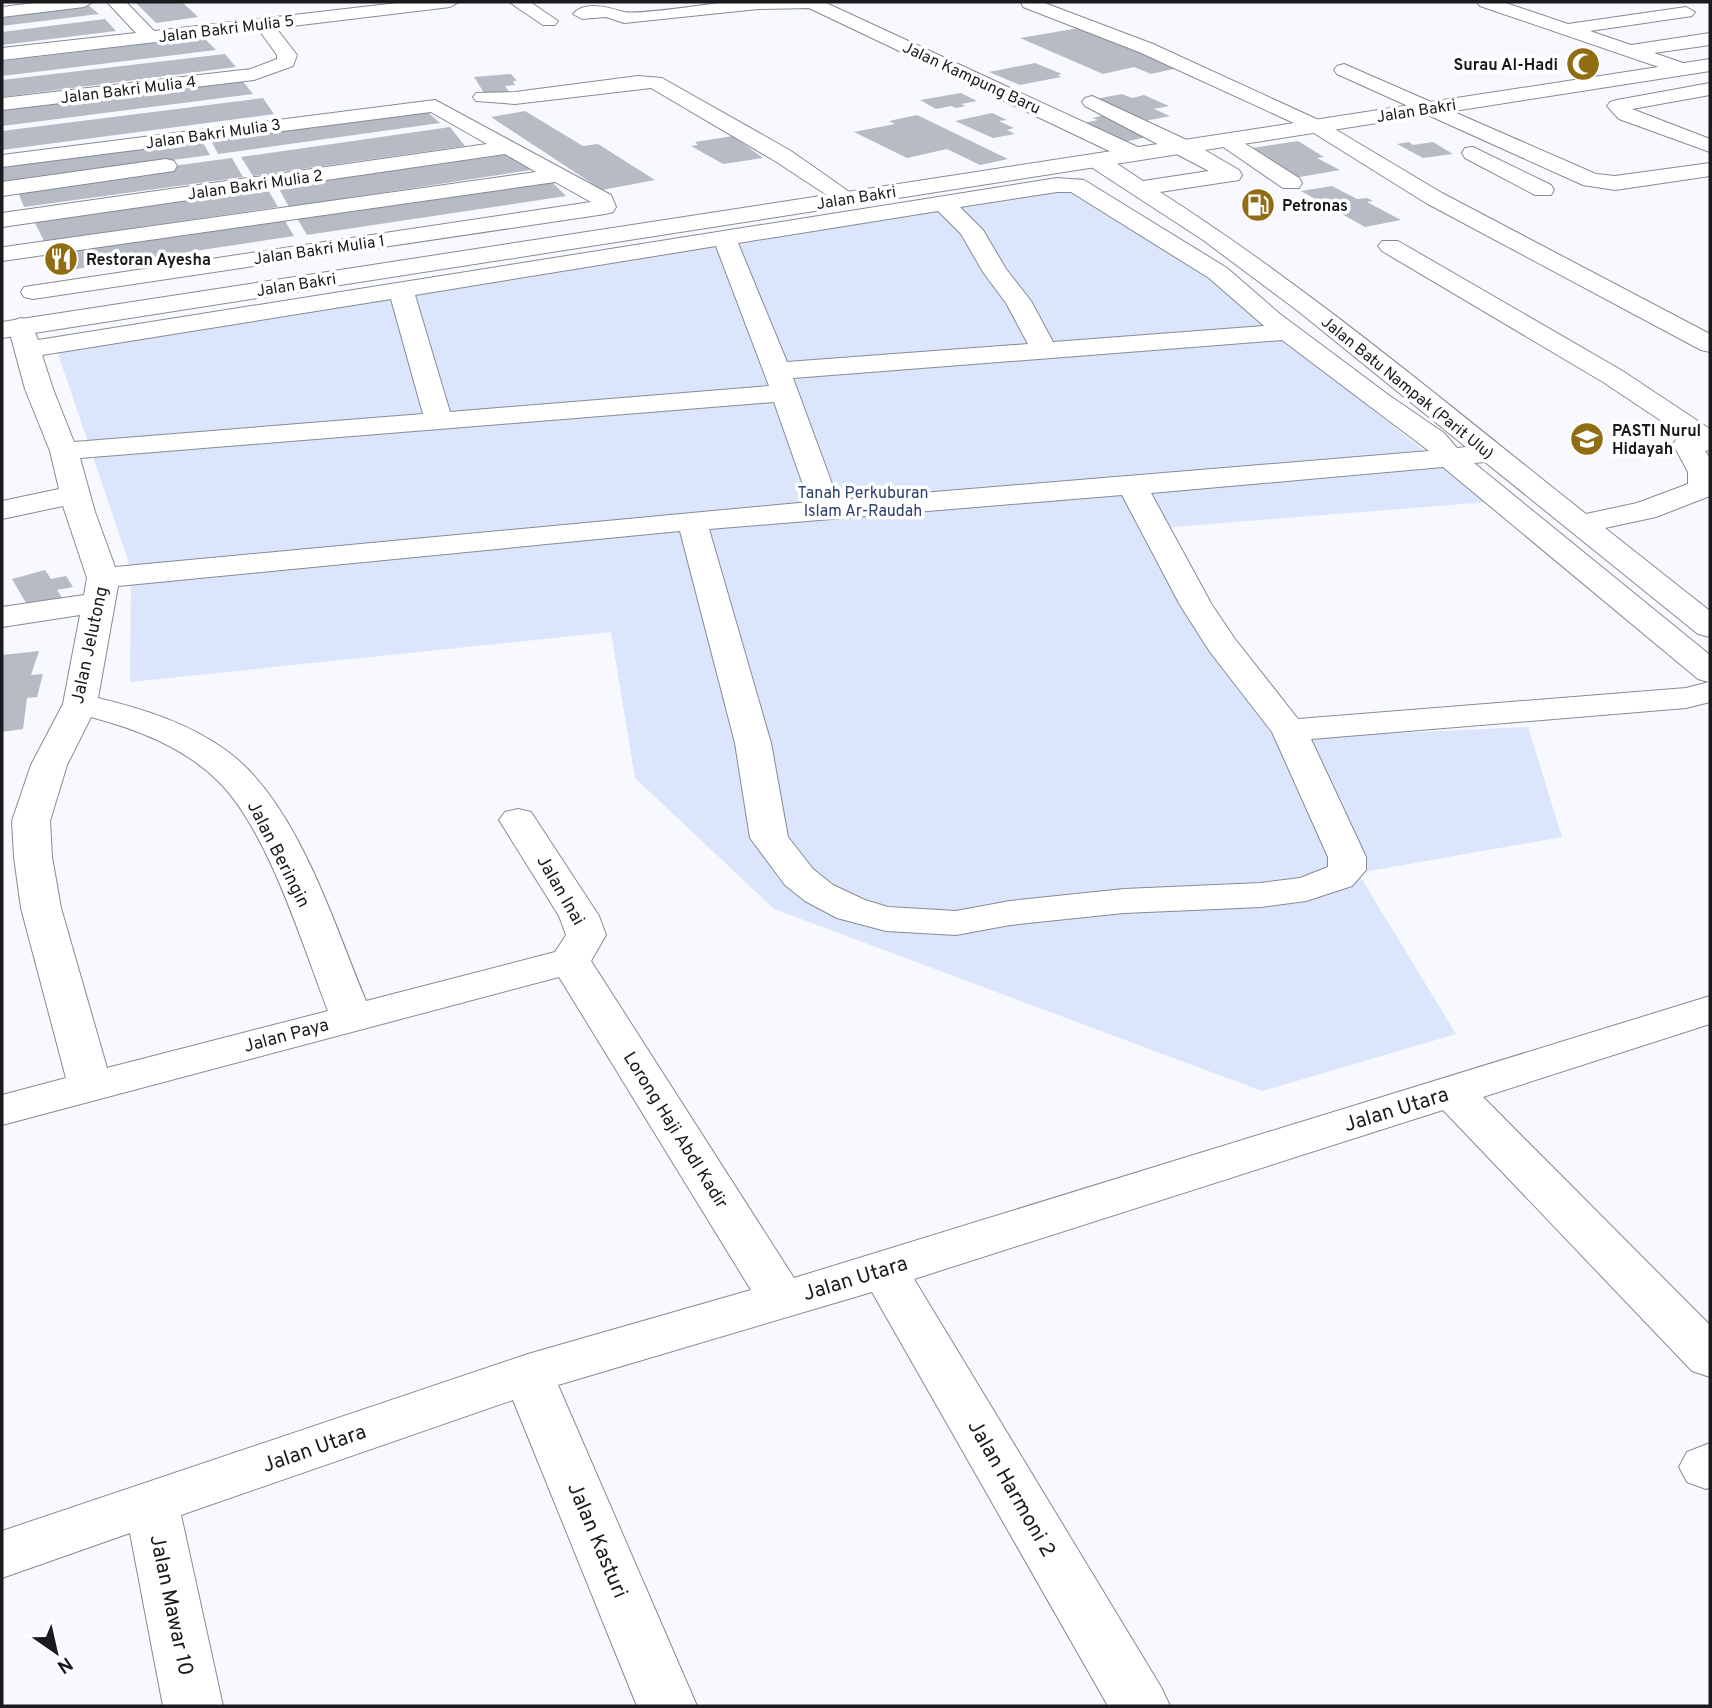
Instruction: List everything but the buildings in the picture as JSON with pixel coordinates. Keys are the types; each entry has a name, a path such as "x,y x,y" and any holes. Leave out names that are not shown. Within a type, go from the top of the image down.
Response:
{"street":[{"name":"Jalan Bakri Mulia 5","path":"2,54 450,2"},
{"path":"518,2 549,21"},
{"path":"582,14 608,11 624,18 758,4 786,6 812,2"},
{"name":"Jalan Kampung Baru","path":"812,2 1134,154"},
{"path":"1486,2 1682,69"},
{"path":"1654,2 1694,9"},
{"path":"254,4 270,23"},
{"path":"1029,4 1146,48 1317,126 1434,198 1710,344"},
{"path":"1514,11 1553,5"},
{"path":"27,27 122,8 150,37"},
{"path":"1567,29 1694,9"},
{"path":"197,11 216,29"},
{"path":"2,12 92,13"},
{"name":"Jalan Bakri Mulia 4","path":"2,104 260,81 286,62 287,55 270,23"},
{"path":"1630,51 1710,39"},
{"path":"239,60 260,81"},
{"name":"Jalan Bakri","path":"26,332 847,198 1710,65"},
{"path":"1344,70 1603,182 1615,183 1710,170"},
{"path":"482,97 516,98 655,82 783,156 847,198"},
{"path":"1710,89 1617,106 1618,110 1626,115 1710,146"},
{"path":"1092,102 1183,146 1231,175 1139,188"},
{"path":"281,104 298,121"},
{"name":"Jalan Bakri Mulia 3","path":"2,160 424,106 435,106 466,124"},
{"path":"1380,116 1416,130"},
{"path":"425,129 466,124 558,175"},
{"path":"1675,133 1710,127"},
{"path":"1226,140 1291,183"},
{"path":"1456,144 1543,190"},
{"name":"Jalan Bakri Mulia 2","path":"2,220 508,147"},
{"name":"Jalan Batu Nampak (Parit Ulu)","path":"1096,160 1211,235 1307,306 1710,627"},
{"path":"2,189 193,162"},
{"path":"558,175 3,252 33,292 26,332 401,290 1057,185 1076,185 1218,273 1288,332 1434,439 1450,458 1710,672"},
{"name":"Jalan Bakri Mulia 1","path":"33,292 604,206 603,200 558,175"},
{"path":"943,203 971,230 995,272 1018,301 1045,351"},
{"path":"725,239 827,510"},
{"path":"1390,246 1612,376 1710,442"},
{"path":"401,290 439,420"},
{"name":"Jalan Jelutong","path":"26,332 39,389 64,451 101,590 79,704 49,765 31,821 41,908 90,1087"},
{"path":"64,451 439,420 1045,351 1288,332"},
{"path":"1580,524 1645,511 1700,490 1705,482 1705,474 1688,444 1710,442"},
{"path":"2,617 101,590 692,521 1491,453"},
{"path":"692,521 753,743 769,838 799,877 818,894 851,909 886,919 956,923 1124,901 1261,895 1306,889 1338,878 1347,870 1348,857 1289,730 1222,645 1196,605 1132,485"},
{"path":"2,510 76,494"},
{"path":"1289,730 1686,698 1710,692"},
{"name":"Jalan Beringin","path":"79,704 115,712 172,734 212,759 246,790 287,862 352,1018"},
{"name":"Jalan Inai","path":"518,820 579,916 586,935 570,961"},
{"name":"Jalan Paya","path":"2,1110 570,961"},
{"name":"Lorong Haji Abdl Kadir","path":"570,961 782,1299"},
{"name":"Jalan Utara","path":"2,1554 528,1374 884,1270 1452,1092 1705,1018"},
{"path":"1452,1092 1710,1357"},
{"name":"Jalan Harmoni 2","path":"884,1270 1140,1706"},
{"name":"Jalan Kasturi","path":"528,1374 667,1706"},
{"name":"Jalan Mawar 10","path":"151,1504 193,1706"}],"green space":[{"name":"Tanah Perkuburan Islam Ar-Raudah","path":"1081,177 1488,502 1147,529 1275,739 1528,727 1562,837 1358,873 1456,1034 1262,1091 774,909 635,778 611,632 130,682 131,569 53,339"}],"place":[{"name":"Surau Al-Hadi","path":"1583,64"},
{"name":"Petronas","path":"1258,205"},
{"name":"Restoran Ayesha","path":"61,259"},
{"name":"PASTI Nurul Hidayah","path":"1587,439"}]}
